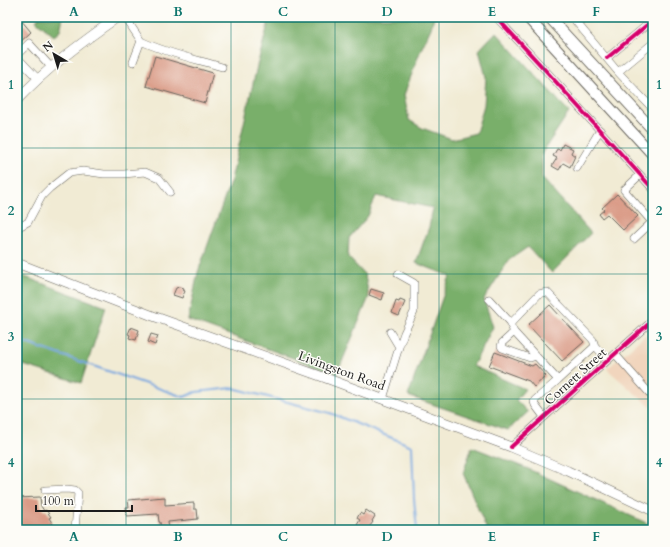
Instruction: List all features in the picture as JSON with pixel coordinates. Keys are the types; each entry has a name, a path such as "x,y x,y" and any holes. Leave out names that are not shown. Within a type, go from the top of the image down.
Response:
{"highway":[{"path":"527,17 653,155"},
{"path":"548,17 653,130"}],"main road":[{"path":"17,100 51,67 97,31 118,17"},
{"name":"Livingston Road","path":"17,263 153,316 511,447 568,471 653,511"}],"street":[{"path":"125,17 141,41 169,52 222,67"},
{"path":"496,17 653,189"},
{"path":"572,17 618,72 652,106"},
{"path":"607,58 653,20"},
{"path":"133,62 141,41"},
{"path":"618,72 653,43"},
{"path":"38,79 17,56 29,44 51,67"},
{"path":"577,168 600,130"},
{"path":"17,227 20,227 28,222 42,196 69,173 83,171 104,174 145,172 159,178 170,192"},
{"path":"634,239 653,222 624,190 640,176"},
{"path":"383,399 399,347 414,312 414,283 398,274"},
{"path":"511,323 539,294 547,292 593,340 595,346 608,360"},
{"path":"488,299 511,323 514,332 558,380"},
{"name":"Cornett Street","path":"511,447 653,320"},
{"path":"390,332 399,347"},
{"path":"514,332 502,343 502,348 530,358 536,356"},
{"path":"544,417 534,405 535,400 595,346"},
{"path":"615,354 651,395"},
{"path":"45,490 67,489 75,490 78,493 75,530"}],"shaded area":[{"path":"653,328 653,409 607,369"}],"green space":[{"path":"39,17 63,17 60,31 54,36 36,21"},
{"path":"270,17 434,17 404,95 409,120 422,128 452,139 476,133 484,105 486,77 479,50 496,32 569,112 542,153 542,178 591,233 552,273 528,247 509,260 484,299 493,327 473,366 525,389 516,400 528,412 508,430 408,396 450,276 416,263 429,227 433,208 376,196 368,216 349,238 348,257 365,275 369,297 337,374 188,320 198,272 231,180 257,66"},
{"path":"17,274 106,307 81,383 17,363"},
{"path":"472,447 526,468 653,526 653,530 487,530 463,473"}],"building":[{"path":"21,20 31,32 17,45 17,23"},
{"path":"155,56 213,73 205,103 146,86"},
{"path":"563,144 573,149 571,153 575,156 570,167 563,163 559,170 552,166 557,158 553,156 557,149 560,150"},
{"path":"617,194 638,216 623,230 607,214 602,218 599,214 604,210 602,208"},
{"path":"176,288 184,288 183,290 185,291 182,298 173,295"},
{"path":"371,289 384,293 382,300 369,295"},
{"path":"400,300 405,302 399,316 392,313 396,301 399,302"},
{"path":"550,305 584,342 562,361 528,325"},
{"path":"131,327 139,330 136,340 129,338 130,335 128,334"},
{"path":"151,334 158,336 155,345 148,342"},
{"path":"495,352 532,366 535,364 546,376 534,387 529,381 489,366"},
{"path":"40,497 41,506 51,517 49,518 52,527 51,530 17,530 17,525 19,525 17,498"},
{"path":"165,497 165,505 194,503 194,509 197,509 198,519 168,522 169,530 161,530 158,514 127,516 126,507 129,507 128,500"},
{"path":"366,510 375,516 372,521 373,522 367,530 365,530 357,525 360,520 357,518 360,513 363,515"}],"waterway":[{"path":"17,340 184,397 196,392 233,388 330,413 412,446 417,530"}],"cycle path":[{"path":"496,17 653,189"},
{"path":"607,58 653,20"},
{"path":"511,447 653,320"}]}
